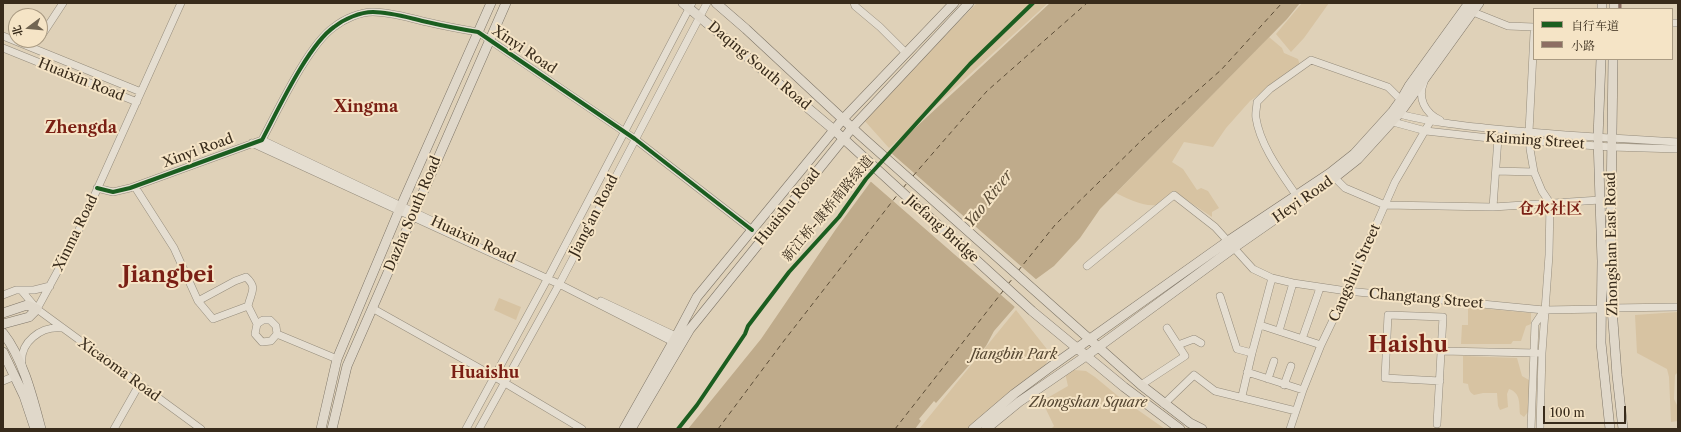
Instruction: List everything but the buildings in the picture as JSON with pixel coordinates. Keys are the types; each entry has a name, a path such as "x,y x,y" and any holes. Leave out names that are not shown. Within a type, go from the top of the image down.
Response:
{"main road":[{"name":"Dazha South Road","path":"321,429 337,359 400,208 491,3"},
{"name":"Dazha South Road","path":"332,429 346,366 506,3"},
{"name":"Daqing South Road","path":"716,3 852,128"},
{"name":"Huaishu Road","path":"631,429 679,341 697,297 843,119 954,3"},
{"name":"Huaishu Road","path":"624,429 679,341 852,128 969,3"},
{"name":"Heyi Road","path":"973,429 1014,394 1077,348 1332,175 1354,154 1401,100 1408,86 1468,3"},
{"name":"Heyi Road","path":"986,429 1019,402 1098,347 1296,195 1358,159 1393,122 1479,3"},
{"name":"Daqing South Road","path":"688,4 700,16 844,139"},
{"name":"Zhongshan East Road","path":"1601,60 1598,142 1600,200 1607,308 1623,429"},
{"name":"Zhongshan East Road","path":"1610,429 1601,343 1610,281 1613,60"},
{"name":"Jiefang Bridge","path":"852,128 1141,385 1190,423 1202,429"},
{"name":"Jiefang Bridge","path":"844,139 1032,311 1155,412 1180,429"},
{"path":"3,313 27,305 38,310 29,317 3,324"},
{"path":"3,333 14,350 19,375 35,429"},
{"path":"3,352 19,375 41,429"}],"street":[{"path":"48,26 63,3"},
{"name":"Xinma Road","path":"38,310 73,243 182,3"},
{"name":"Jiang'an Road","path":"480,429 560,283 707,3"},
{"path":"854,3 855,6 906,52"},
{"name":"Jiang'an Road","path":"466,429 624,132 688,4"},
{"name":"Xinyi Road","path":"97,188 113,192 135,187 262,140 312,51 333,27 357,15 372,12 390,13 448,27 478,32 635,139 752,230"},
{"path":"1473,12 1508,26 1533,27"},
{"name":"Huaixin Road","path":"3,48 137,102"},
{"name":"Huaixin Road","path":"33,48 141,92"},
{"path":"1533,58 1530,141 1534,172 1542,191 1550,203 1549,255 1542,354 1540,429"},
{"path":"1296,195 1274,164 1256,118 1257,102 1270,89 1311,60 1388,87 1401,100"},
{"path":"1424,80 1421,88 1421,97 1425,109 1432,116 1448,124"},
{"name":"Kaiming Street","path":"1399,114 1430,122 1530,132 1598,142"},
{"name":"Kaiming Street","path":"1393,122 1426,131 1498,138 1530,141 1598,142 1678,149"},
{"name":"Cangshui Street","path":"1290,429 1303,390 1321,345 1347,292 1394,182 1426,131 1430,122"},
{"path":"1494,207 1498,138"},
{"name":"Huaixin Road","path":"262,140 400,208"},
{"name":"Kaiming Street","path":"1611,143 1678,142"},
{"name":"Huaixin Road","path":"252,143 413,214 548,277 679,341"},
{"path":"1496,171 1534,172"},
{"path":"1332,175 1345,188 1385,205 1494,207 1600,200"},
{"path":"135,187 174,248 198,301 213,319 248,306 254,291 252,282 246,277 235,280 198,301"},
{"name":"Changtang Street","path":"1087,266 1174,195 1215,227 1253,269 1272,278 1293,283 1347,292 1544,310 1678,307"},
{"path":"1242,396 1272,278"},
{"path":"1279,331 1293,283"},
{"path":"3,294 16,290 34,290 50,286"},
{"path":"1302,339 1320,288"},
{"name":"Xicaoma Road","path":"21,290 38,310 201,429"},
{"path":"1220,296 1237,348 1252,353"},
{"path":"248,306 257,324 255,334 262,342 271,341 277,334 276,326 270,320 263,320 257,324"},
{"path":"372,308 495,377 582,429"},
{"path":"1531,429 1535,324 1544,310"},
{"path":"1437,424 1440,381 1442,351 1443,317 1388,315 1385,378 1440,381"},
{"path":"1260,325 1321,345"},
{"path":"3,381 19,375 22,354 27,342 45,330 62,328"},
{"path":"1141,385 1185,356 1167,328"},
{"path":"277,334 337,359"},
{"path":"1178,345 1194,339 1201,343"},
{"path":"1442,351 1542,354"},
{"path":"1268,379 1274,361"},
{"path":"1284,385 1291,366"},
{"path":"1247,372 1303,390"},
{"path":"1164,404 1194,375 1215,391 1242,396 1296,411"},
{"path":"114,429 139,385"}],"green space":[{"path":"977,3 1048,3 889,148 863,119"},
{"path":"1302,3 1329,3 1304,38 1291,52 1276,34"},
{"path":"1269,37 1282,48 1284,53 1298,59 1300,65 1250,101 1226,128 1213,147 1184,142 1172,162 1183,169 1197,190 1201,188 1208,191 1219,208 1212,212 1212,217 1173,191 1166,201 1161,204 1154,205 1141,203 1116,193"},
{"path":"499,298 521,307 516,320 494,310"},
{"path":"1468,307 1531,313 1531,324 1526,326 1521,341 1513,341 1511,344 1461,344 1462,325 1468,325"},
{"name":"Jiangbin Park","path":"1016,310 1050,353 1046,364 970,429 919,429"},
{"path":"1678,312 1678,372 1675,375 1674,399 1678,407 1678,421 1671,422 1669,377 1667,369 1637,353 1635,315"},
{"path":"1463,356 1517,358 1522,376 1529,380 1531,386 1531,408 1524,417 1520,414 1516,393 1509,389 1507,394 1508,407 1500,410 1498,406 1497,393 1483,393 1474,395 1471,393 1468,384 1463,383"},
{"name":"Zhongshan Square","path":"1074,370 1086,371 1118,396 1165,429 1051,429 1054,426 1042,401 1068,386 1065,373"}],"water":[{"name":"Yao River","path":"1050,3 1300,3 1287,19 1100,209 1080,238 1054,266 1028,285 1014,308 994,331 986,346 936,403 934,401 919,419 921,421 915,429 688,429 761,339 836,229 900,142"}],"pier":[{"path":"890,152 1038,281 1030,286 1016,308 869,180"}],"ferry route":[{"path":"913,176 987,91 1087,3"},
{"path":"1018,271 1055,225 1146,136 1221,70 1282,3"},
{"path":"903,188 907,183"},
{"path":"718,429 783,342 898,194"},
{"path":"1008,284 1014,277"},
{"path":"895,429 1003,291"}],"marked path":[{"path":"1620,3 1620,8"}],"cycle path":[{"name":"新江桥-康桥南路绿道","path":"678,429 697,405 745,334 748,326 789,272 839,217 866,179 970,64 1033,3"},
{"path":"97,188 113,192 130,188 262,140 294,79 314,48 324,36 338,24 352,16 368,12 380,12 478,32 635,139 752,230"}],"district":[{"name":"Xingma","path":"366,107"},
{"name":"Zhengda","path":"81,128"},
{"name":"仓水社区","path":"1550,209"},
{"name":"Jiangbei","path":"168,276"},
{"name":"Haishu","path":"1408,346"},
{"name":"Huaishu","path":"485,373"}]}
